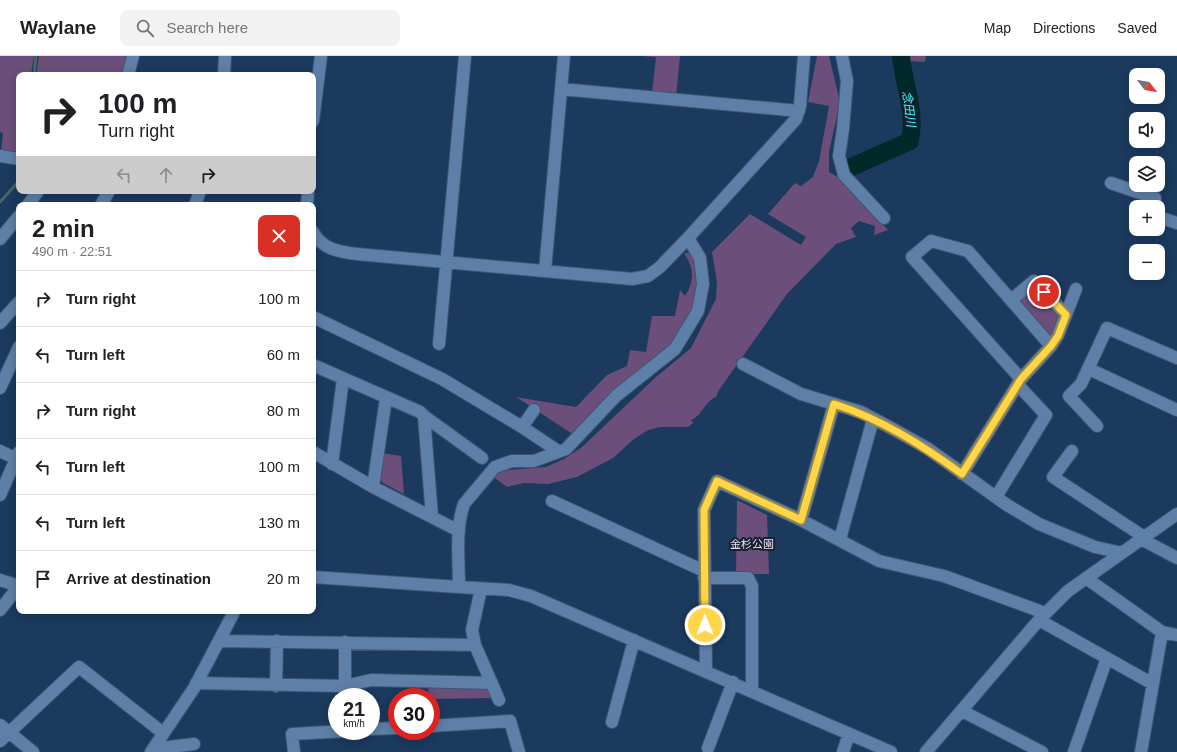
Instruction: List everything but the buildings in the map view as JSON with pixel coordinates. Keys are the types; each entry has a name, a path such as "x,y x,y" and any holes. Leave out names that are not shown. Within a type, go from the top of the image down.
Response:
{"street":[{"path":"129,72 133,56"},
{"path":"224,72 226,56"},
{"path":"316,97 321,56"},
{"path":"439,344 464,56"},
{"path":"545,271 564,56"},
{"path":"316,236 323,244 341,252 632,279 648,276 660,267 688,238 796,119 799,111 804,56"},
{"path":"842,56 847,81 844,130 839,156 844,175 884,218"},
{"path":"561,89 799,111"},
{"path":"0,156 16,159"},
{"path":"1111,183 1154,198 1154,200"},
{"path":"1165,219 1177,223"},
{"path":"0,239 16,220"},
{"path":"459,587 459,531 464,504 495,467 512,461 534,461 566,449 616,396 675,349 692,323 700,302 702,274 700,258 688,238"},
{"path":"996,497 1046,415 912,257 931,241 968,251 1051,346"},
{"path":"1011,300 1034,281 1066,315"},
{"path":"962,474 1019,382 1058,336 1076,289"},
{"path":"0,323 16,305"},
{"path":"316,318 442,380 522,427 558,451"},
{"path":"1097,426 1069,396 1081,384 1107,328 1177,358"},
{"path":"0,388 16,353"},
{"path":"743,364 801,394 860,412 927,448 962,474 1039,524 1095,547 1122,553"},
{"path":"316,365 420,412 482,458"},
{"path":"1089,369 1177,410"},
{"path":"332,464 343,378"},
{"path":"373,487 386,398"},
{"path":"801,520 834,404"},
{"path":"522,427 534,410"},
{"path":"424,416 432,517"},
{"path":"840,539 873,419"},
{"path":"0,451 16,456"},
{"path":"1072,451 1053,477 1143,538 1177,558"},
{"path":"316,454 373,487 459,531"},
{"path":"0,496 16,461"},
{"path":"706,672 704,510 717,481 840,539 880,561 944,576 1042,616 1107,658 1153,684"},
{"path":"552,501 704,574 748,578 752,586 752,690"},
{"path":"926,752 1042,616 1068,591 1177,514"},
{"path":"316,577 509,590 526,594 706,672 752,690 891,752"},
{"path":"1086,578 1162,632 1177,635"},
{"path":"0,580 16,585"},
{"path":"480,589 472,630 474,644 499,700"},
{"path":"0,610 16,590"},
{"path":"152,750 196,684 232,614"},
{"path":"1140,752 1162,632"},
{"path":"219,640 474,644"},
{"path":"612,722 634,640"},
{"path":"276,641 276,686"},
{"path":"345,642 345,686"},
{"path":"1074,752 1107,658"},
{"path":"0,741 4,728 79,666 163,733"},
{"path":"196,684 345,686 371,680 492,682"},
{"path":"708,748 733,682"},
{"path":"962,711 1042,752"},
{"path":"440,725 510,721 519,752"},
{"path":"4,728 33,752"},
{"path":"294,752 292,734 328,732"},
{"path":"843,752 849,734"},
{"path":"152,750 180,749 194,744"}],"green space":[{"path":"0,56 34,56 31,72 16,72 16,153 1,151 3,133 0,132"},
{"path":"39,56 131,56 126,72 36,72"},
{"path":"642,56 680,56 676,96 652,93 656,57"},
{"path":"817,56 829,56 840,102 829,152 829,172 841,179 888,230 874,235 875,226 859,221 851,228 856,237 836,244 787,294 719,390 716,397 709,402 695,418 691,420 693,423 688,427 661,427 648,430 634,439 613,458 577,477 548,484 524,483 507,487 492,476 497,471 546,467 564,459 582,447 656,377 691,348 716,299 717,282 712,252 750,214 801,245 806,237 768,214 795,183 801,186 813,177 819,161 829,106 808,102"},
{"path":"910,56 926,56 925,62 909,61"},
{"path":"684,253 690,253 696,262 699,274 697,301 671,345 574,435 516,397 576,407 607,375 627,366 630,350 646,352 652,316 675,316 680,290 685,296 692,280 690,264"},
{"path":"1035,288 1060,315 1051,338 1019,302 1020,297"},
{"path":"382,453 401,456 404,494 383,483 379,477"},
{"name":"金杉公園","path":"737,500 767,515 769,574 736,574"},
{"path":"428,687 487,688 493,698 440,699 440,688"}],"waterway":[{"path":"34,72 36,56"},
{"name":"念田川","path":"847,169 910,141 912,119 911,108 901,56"},
{"path":"0,202 16,184"}],"route":[{"path":"705,625 704,510 717,481 771,508 801,520 834,404 860,412 893,429 927,448 962,474 1021,379 1051,346 1058,336 1066,315 1044,292"}]}
